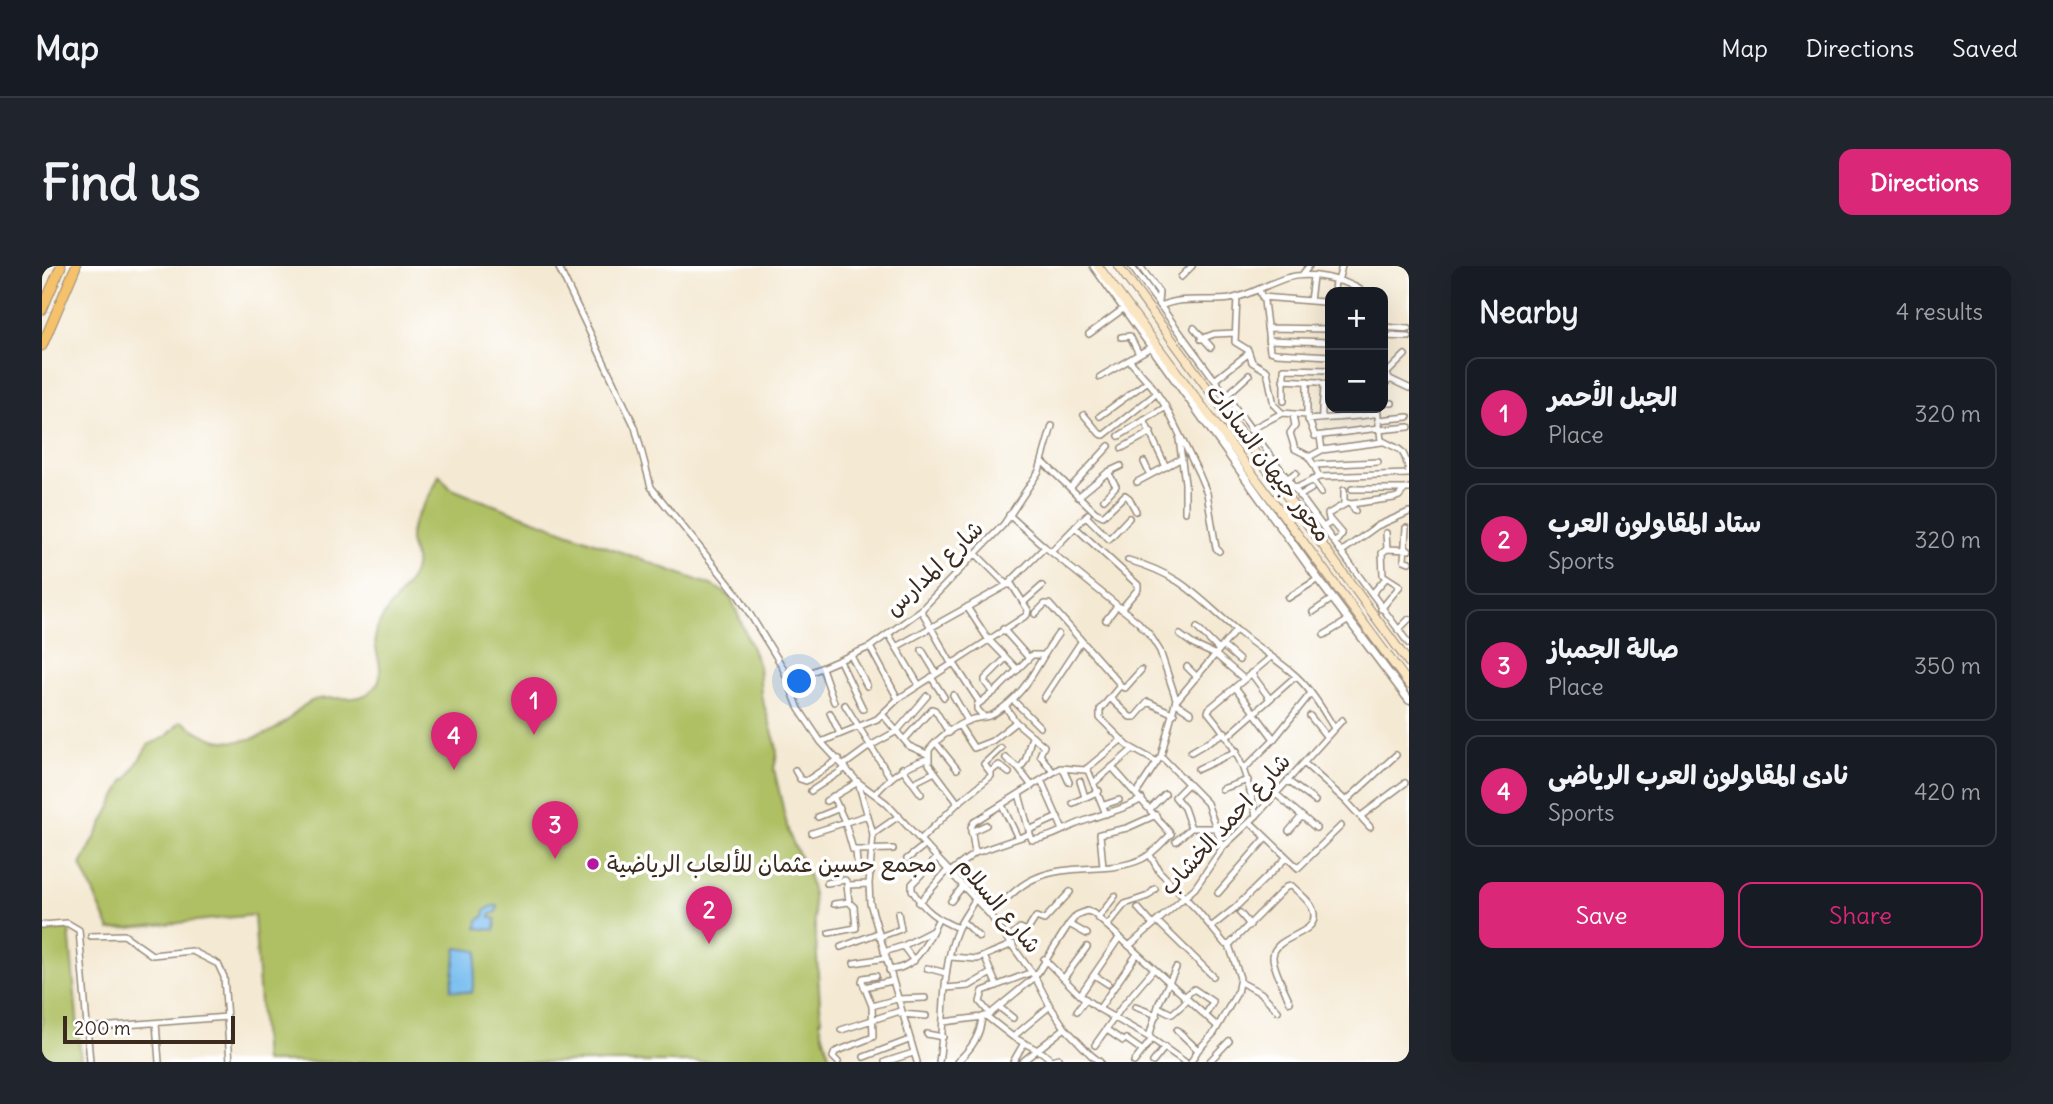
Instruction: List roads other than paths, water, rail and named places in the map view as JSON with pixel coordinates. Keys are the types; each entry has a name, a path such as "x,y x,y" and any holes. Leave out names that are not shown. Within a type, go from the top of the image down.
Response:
{"highway":[{"path":"42,310 61,266"},
{"path":"42,346 76,266"}],"main road":[{"name":"محور جيهان السادات","path":"1096,266 1409,684"},
{"name":"محور جيهان السادات","path":"1118,266 1409,663"}],"street":[{"name":"شارع السلام","path":"558,266 638,435 651,487 738,595 788,678 799,709 821,741 858,782 899,816 990,915 1033,974 1065,1028 1100,1062"},
{"path":"1096,266 1123,309 1332,599 1409,700"},
{"path":"1131,266 1216,379 1286,480 1335,542 1381,609 1408,642"},
{"path":"1140,266 1159,292 1160,305"},
{"path":"1181,277 1192,266"},
{"path":"1302,275 1309,266"},
{"path":"1335,287 1342,266"},
{"path":"1160,305 1177,301 1237,297 1286,278 1302,275 1336,280 1351,287"},
{"path":"1310,301 1313,277"},
{"path":"1259,290 1269,348 1273,353 1325,356"},
{"path":"1237,297 1235,342 1247,349 1252,362 1267,371 1274,405 1282,413 1308,418 1378,414 1408,417"},
{"path":"1262,297 1323,302"},
{"path":"1089,334 1123,309"},
{"path":"1388,327 1409,329"},
{"path":"1194,328 1210,348"},
{"path":"1267,328 1325,330"},
{"path":"1201,339 1214,334 1235,333"},
{"path":"1121,337 1130,336 1139,354"},
{"path":"1388,336 1409,337"},
{"path":"1268,340 1325,342"},
{"path":"1100,377 1151,347"},
{"path":"1216,379 1249,353"},
{"path":"1388,373 1405,355"},
{"path":"1306,356 1306,369"},
{"path":"1129,359 1157,393 1179,432 1207,492 1216,548 1219,551"},
{"path":"1284,401 1284,369 1325,370"},
{"path":"1226,396 1249,375"},
{"path":"1388,376 1409,388"},
{"path":"1283,380 1318,382 1325,387"},
{"path":"1101,416 1148,381"},
{"path":"1307,381 1308,418 1314,435 1320,437 1409,427"},
{"path":"1084,415 1100,434 1104,435 1157,393"},
{"path":"1322,418 1321,407 1325,402"},
{"path":"1119,436 1166,407"},
{"path":"1250,430 1282,413"},
{"path":"1378,414 1382,442"},
{"path":"1293,415 1295,427 1290,435 1296,450 1308,457 1319,477"},
{"path":"1144,421 1166,467"},
{"name":"شارع المدارس","path":"788,678 822,668 870,647 920,610 996,534 1040,471 1052,426"},
{"path":"1122,448 1151,432"},
{"path":"1179,432 1185,512"},
{"path":"1320,437 1322,450"},
{"path":"1294,489 1319,477 1409,473 1406,457 1398,446 1382,442 1322,450 1308,457"},
{"path":"1070,488 1109,446"},
{"path":"1137,482 1182,458"},
{"path":"1144,461 1150,475"},
{"path":"1043,462 1092,510 1101,515 1125,495 1136,511"},
{"path":"1314,465 1378,462"},
{"path":"1078,497 1108,472 1121,466"},
{"path":"1104,499 1116,486 1108,472"},
{"path":"1286,480 1296,473"},
{"path":"1312,480 1321,493"},
{"path":"1299,496 1311,489"},
{"path":"1352,489 1407,489"},
{"path":"1335,542 1342,534 1328,514 1341,506 1394,498 1407,489"},
{"path":"1341,506 1344,490"},
{"path":"1334,501 1341,506"},
{"path":"1351,504 1355,511"},
{"path":"1051,552 1092,510"},
{"path":"1342,552 1377,526 1409,512"},
{"path":"1009,515 1144,628 1155,643 1176,702 1161,756 1136,793"},
{"path":"1086,516 1109,539 1129,518"},
{"path":"1323,527 1331,520"},
{"path":"1075,527 1138,585 1138,589 1106,620"},
{"path":"1406,528 1407,549 1404,560 1409,562"},
{"path":"1386,533 1387,549"},
{"path":"896,647 1007,585 1045,547"},
{"path":"1381,609 1400,587 1383,575 1380,558 1382,553 1387,549 1407,549"},
{"path":"976,554 1007,585 1012,585 1032,613"},
{"path":"1128,560 1156,568 1191,589 1236,630 1296,676 1334,728"},
{"path":"1372,594 1386,578"},
{"path":"1287,598 1318,579"},
{"path":"1024,602 1042,586"},
{"path":"1313,612 1332,599"},
{"path":"821,741 883,715 898,699 933,675 1045,604 1049,604 1119,682 1119,686"},
{"path":"967,607 988,639 1018,670"},
{"path":"920,610 980,703"},
{"path":"1398,630 1409,619"},
{"path":"1324,635 1349,620"},
{"path":"1197,628 1244,679"},
{"path":"1003,629 1028,657"},
{"path":"1176,702 1236,630"},
{"path":"875,794 902,768 927,757 936,743 959,725 992,716 1013,700 1028,685 1043,655 1058,634"},
{"path":"889,635 919,685"},
{"path":"1180,635 1194,645 1219,650 1239,660"},
{"path":"1044,698 1081,642"},
{"path":"870,647 898,699"},
{"path":"922,650 944,697"},
{"path":"984,717 976,707 1018,670 1028,657 1043,655"},
{"path":"851,656 867,686"},
{"path":"1256,816 1248,780 1237,751 1208,712 1271,657"},
{"path":"993,692 985,679 1006,658"},
{"path":"840,661 863,709"},
{"path":"1187,667 1197,677"},
{"path":"822,668 834,702"},
{"path":"1119,686 1125,688 1141,670"},
{"path":"1251,673 1270,699"},
{"path":"1191,752 1226,734 1255,713 1296,676"},
{"path":"1119,686 1099,714 1130,748 1157,762"},
{"path":"1234,687 1274,739"},
{"path":"1244,769 1274,739 1311,693"},
{"path":"953,695 968,721"},
{"path":"811,790 870,746 897,731 928,696"},
{"path":"1110,698 1130,717 1135,717 1148,702 1174,714"},
{"path":"1013,700 1040,727"},
{"path":"1176,702 1191,713"},
{"path":"845,705 890,777"},
{"path":"1005,706 1016,722 1044,746 1040,755 1053,772"},
{"path":"904,740 932,709 949,733"},
{"path":"830,713 840,734"},
{"path":"883,715 904,740 927,757 958,803"},
{"path":"1310,716 1326,736"},
{"name":"شارع احمد الخشاب","path":"1129,946 1203,879 1223,847 1256,816 1342,720"},
{"path":"959,725 974,748 992,741 1016,722"},
{"path":"1019,769 1027,760 1033,736"},
{"path":"1095,782 1130,748 1135,739"},
{"path":"975,853 971,832 974,822 1053,772 1087,768 1121,740"},
{"path":"936,743 957,769"},
{"path":"920,839 991,776 984,764 1001,748"},
{"path":"1198,769 1237,751"},
{"path":"1346,801 1396,755"},
{"path":"1161,756 1207,803 1223,847"},
{"path":"1006,758 1032,786"},
{"path":"795,770 800,779 806,781 838,759"},
{"path":"1304,763 1370,827"},
{"path":"990,772 999,765 1009,773"},
{"path":"990,915 1024,883 1034,878 1067,869 1129,864 1150,855 1171,834 1112,767"},
{"path":"902,768 921,794"},
{"path":"1087,768 1106,814"},
{"path":"1063,769 1069,782"},
{"path":"913,783 935,772"},
{"path":"1041,780 1063,830"},
{"path":"1222,789 1248,780"},
{"path":"1080,781 1085,797"},
{"path":"1288,781 1315,802"},
{"path":"826,801 858,782 873,834 870,904 917,1062"},
{"path":"1361,816 1405,783"},
{"path":"1188,784 1175,797 1184,808 1191,828"},
{"path":"1073,803 1099,792"},
{"path":"1018,794 1034,840 1091,818 1120,811 1142,799"},
{"path":"1150,809 1165,794"},
{"path":"1276,794 1316,828"},
{"path":"833,796 845,822 851,848 856,852 893,849"},
{"path":"1104,805 1119,800"},
{"path":"1002,805 1018,838"},
{"path":"818,817 840,808"},
{"path":"812,833 868,814"},
{"path":"1103,867 1100,834 1137,824 1156,815"},
{"path":"873,834 899,816"},
{"path":"1289,831 1302,816"},
{"path":"919,902 949,871 975,853 1018,838 1058,817"},
{"path":"1250,822 1298,868 1341,826"},
{"path":"971,832 986,825"},
{"path":"1176,841 1191,828 1217,828"},
{"path":"1218,893 1266,838"},
{"path":"907,859 925,845"},
{"path":"856,852 858,872 871,873"},
{"path":"1150,855 1159,871 1228,945 1239,972 1240,982 1234,1001 1212,1036 1191,1062"},
{"path":"937,858 912,884 912,890 919,902 938,920 958,928"},
{"path":"1211,927 1235,908 1286,858"},
{"path":"827,883 845,880 856,928 829,933"},
{"path":"847,884 869,884"},
{"path":"951,901 962,886"},
{"path":"1228,945 1292,886 1313,908 1314,915 1309,928 1279,945 1274,951 1272,959 1290,1002"},
{"path":"1107,926 1125,904 1145,897 1155,890"},
{"path":"1008,938 1020,928 1027,931 1036,917 1044,920 1070,892"},
{"path":"1098,918 1115,896"},
{"path":"939,1062 946,973 958,928 975,900"},
{"path":"834,904 870,904"},
{"path":"1138,908 1213,975"},
{"path":"944,1022 986,1016 999,1007 1033,974 1069,924 1082,911 1093,913 1217,1026"},
{"path":"841,947 901,929 898,913"},
{"path":"1240,913 1250,925"},
{"path":"889,970 914,961 938,920"},
{"path":"962,921 979,937"},
{"path":"42,925 66,923 79,930 90,1062"},
{"path":"1069,924 1087,934"},
{"path":"853,963 885,955 933,931"},
{"path":"91,936 120,934 130,938 152,955 192,951 216,962 224,977 230,1062"},
{"path":"1080,995 1119,938"},
{"path":"950,957 970,960 1013,944"},
{"path":"903,946 914,961"},
{"path":"1064,978 1087,947"},
{"path":"1099,1009 1137,954"},
{"path":"984,956 997,986"},
{"path":"1044,960 1080,995 1099,1009 1165,1047 1185,1062"},
{"path":"927,968 946,973"},
{"path":"1134,1062 1150,1038 1158,1007 1176,968"},
{"path":"1095,1045 1124,1004 1154,969"},
{"path":"946,988 964,988 991,972"},
{"path":"983,992 1033,974"},
{"path":"1094,975 1108,984"},
{"path":"836,1060 835,1052 872,1039 872,1006 862,979 876,976"},
{"path":"864,987 892,981"},
{"path":"976,982 983,992"},
{"path":"1240,982 1261,993 1278,1011"},
{"path":"1158,1007 1172,1014 1193,989 1213,1002 1205,1016"},
{"path":"983,992 980,1002 986,1016 1013,1037 1052,1061 1058,1058"},
{"path":"872,1006 897,999 925,998"},
{"path":"1077,1011 1086,999"},
{"path":"1013,1037 1050,1006"},
{"path":"999,1007 1013,1018"},
{"path":"1135,1007 1157,1015"},
{"path":"841,1030 901,1012 926,1016"},
{"path":"957,1062 973,1045 986,1016"},
{"path":"87,1028 227,1017"},
{"path":"156,1023 159,1062"},
{"path":"1022,1062 1065,1028"},
{"path":"1107,1030 1143,1051"},
{"path":"1177,1030 1198,1050"},
{"path":"927,1034 943,1037"},
{"path":"864,1057 909,1040"},
{"path":"1209,1062 1229,1041"},
{"path":"1013,1062 1024,1043"},
{"path":"1153,1062 1165,1047"},
{"path":"885,1062 900,1060 913,1053"},
{"path":"1087,1062 1091,1055"}],"water":[{"path":"498,906 497,912 490,917 496,919 495,930 477,928 478,920 484,917 485,910"},
{"path":"457,948 478,951 472,993 451,990"}],"place":[{"name":"الجبل الأحمر","path":"534,735"},
{"name":"نادى المقاولون العرب الرياضى","path":"454,770"},
{"name":"صالة الجمباز","path":"555,859"},
{"name":"مجمع حسين عثمان للألعاب الرياضية","path":"593,864"},
{"name":"ستاد المقاولون العرب","path":"709,944"}]}
